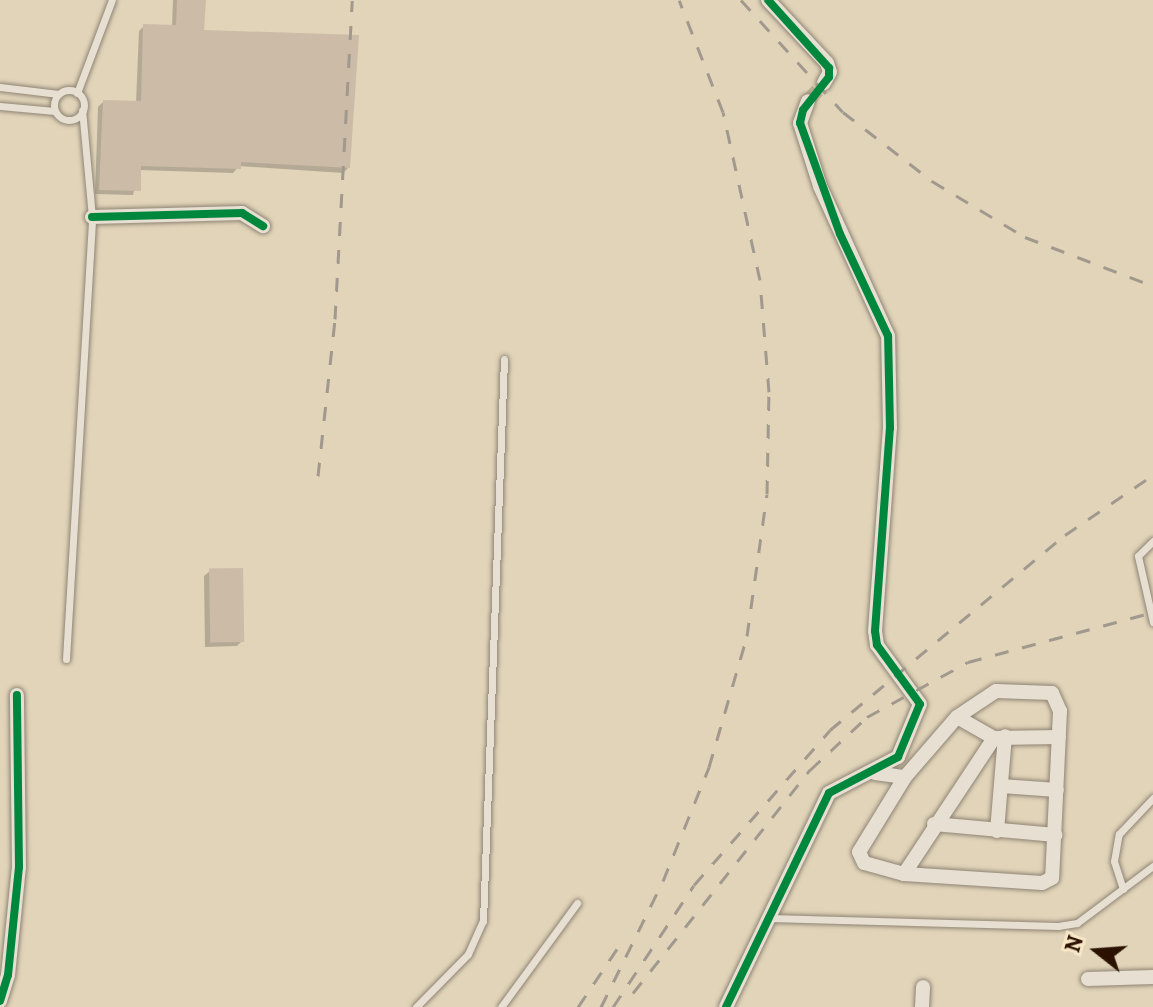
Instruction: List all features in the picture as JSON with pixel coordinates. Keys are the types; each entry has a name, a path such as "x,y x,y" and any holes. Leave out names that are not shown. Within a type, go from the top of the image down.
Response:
{"street":[{"path":"768,0 827,63 830,72 824,83"},
{"path":"726,1007 829,793 845,781 875,773 898,757 920,704 877,645 875,631 890,428 888,336 820,186 800,123 808,101"},
{"path":"92,217 242,213 263,226"},
{"path":"1045,690 1059,702 1059,737 1054,871 1042,883 904,874 870,867 859,858 905,777 957,717 996,691 1045,690"},
{"path":"0,1001 8,975 19,867 17,695"},
{"path":"957,717 1000,737 1059,737"},
{"path":"997,831 1001,786 1000,737"},
{"path":"904,874 934,824 1000,737"},
{"path":"875,773 905,777"},
{"path":"1001,786 1057,790"},
{"path":"934,824 1056,835"},
{"path":"1088,979 1153,977"},
{"path":"922,1007 923,987"}],"lane":[{"path":"66,659 92,217 82,110 77,93 112,0"},
{"path":"0,87 77,93"},
{"path":"55,111 59,94"},
{"path":"0,106 55,111 67,120 82,110"},
{"path":"416,1007 468,954 483,921 504,359"},
{"path":"1153,541 1138,556 1153,622"},
{"path":"1123,889 1114,861 1119,834 1153,798"},
{"path":"769,918 1058,926 1077,923 1153,866"},
{"path":"501,1007 577,903"}],"building":[{"path":"177,0 206,0 204,30 359,35 350,168 241,162 241,169 141,166 141,191 99,190 103,100 141,101 143,24 176,25"},
{"path":"243,568 244,642 210,643 209,569"}],"tunnel":[{"path":"808,101 824,83"}],"railway":[{"path":"318,476 335,319 352,0"},
{"path":"601,1007 663,881 709,767 747,636 767,494 769,392 760,280 723,112 679,0"},
{"path":"741,0 843,112 932,181 1025,237 1153,286"},
{"path":"613,1007 694,885 830,730 1065,535 1153,475"},
{"path":"633,993 810,770 867,717 968,662 1153,612"},
{"path":"578,1007 619,946"}],"cycle path":[{"path":"726,1007 829,793 898,757 920,704 877,645 875,631 890,428 888,336 840,234 800,123 803,110 829,77 829,68 768,0"},
{"path":"92,217 242,213 263,226"},
{"path":"0,1001 8,975 19,867 17,695"}]}
